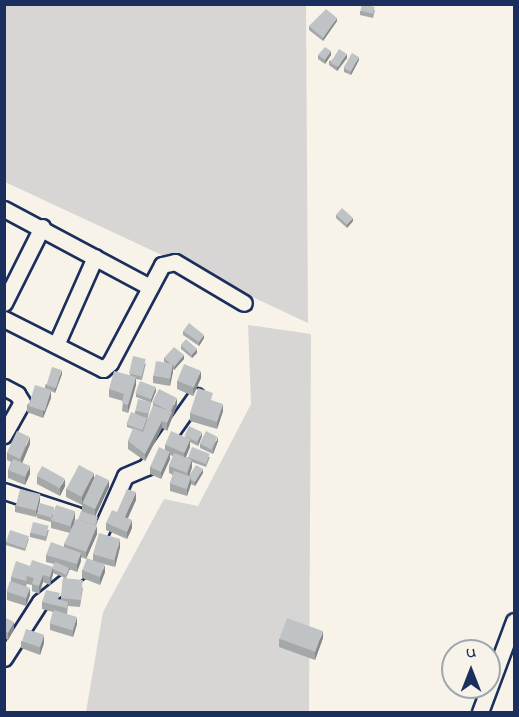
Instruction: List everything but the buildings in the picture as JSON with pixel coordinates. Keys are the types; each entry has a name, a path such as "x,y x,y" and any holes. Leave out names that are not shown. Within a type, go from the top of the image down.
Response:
{"street":[{"path":"4,209 42,227 148,286"},
{"path":"4,303 42,227"},
{"path":"56,345 95,257"},
{"path":"4,319 103,369 110,363 148,286 162,265 175,262 244,303"},
{"path":"4,435 21,406 11,391"},
{"path":"4,658 40,602 85,566 125,476 146,467 196,396"},
{"path":"4,491 77,515"},
{"path":"480,712 514,621"}],"shaded area":[{"path":"5,5 306,5 308,323 5,182"},
{"path":"248,325 311,334 309,712 86,712 103,612 164,499 198,506 251,404"}]}
